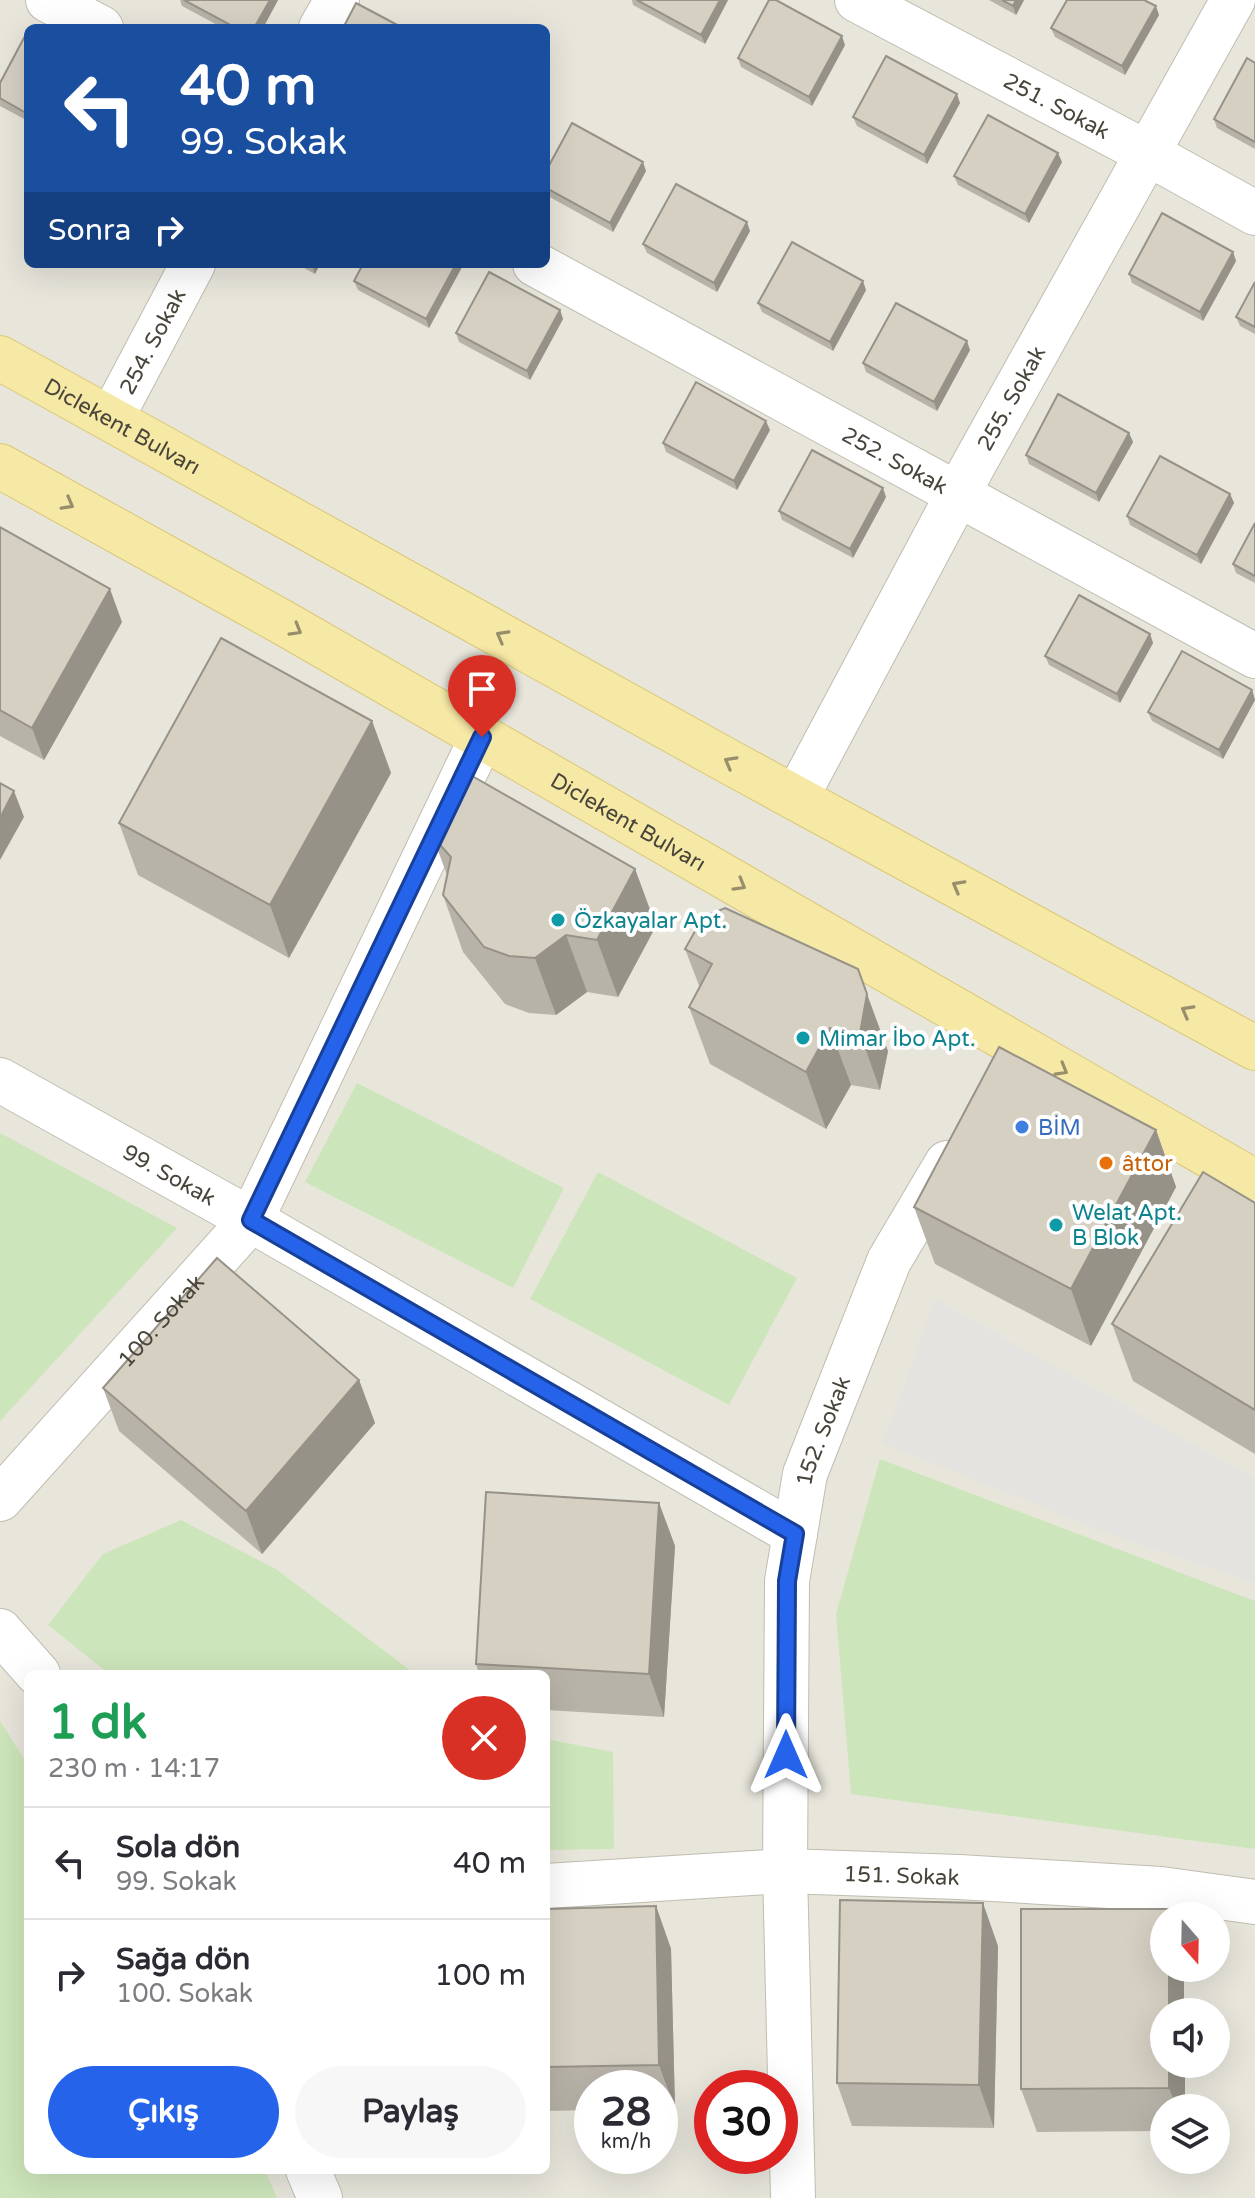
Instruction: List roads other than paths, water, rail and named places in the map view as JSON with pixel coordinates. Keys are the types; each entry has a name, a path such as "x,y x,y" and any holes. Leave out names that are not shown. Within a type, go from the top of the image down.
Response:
{"main road":[{"name":"Diclekent Bulvarı","path":"0,358 1255,1048"},
{"name":"Diclekent Bulvarı","path":"0,466 482,737 1009,1059 1255,1182"}],"street":[{"path":"48,0 93,24"},
{"path":"323,24 337,0"},
{"name":"251. Sokak","path":"857,0 1255,213"},
{"name":"255. Sokak","path":"796,798 957,495 1233,0"},
{"name":"254. Sokak","path":"111,419 191,268"},
{"name":"252. Sokak","path":"542,268 1255,656"},
{"name":"100. Sokak","path":"0,1499 251,1220 482,737"},
{"name":"99. Sokak","path":"0,1080 251,1220 795,1534"},
{"name":"152. Sokak","path":"793,2198 785,1871 787,1581 805,1474 889,1261 968,1127"},
{"path":"0,1631 34,1670"},
{"name":"151. Sokak","path":"550,1886 785,1871 1161,1889 1255,1902"},
{"path":"310,2174 320,2198"}],"place":[{"name":"Özkayalar Apt.","path":"558,920"},
{"name":"Mimar İbo Apt.","path":"803,1038"},
{"name":"BİM","path":"1022,1127"},
{"name":"âttor","path":"1106,1163"},
{"name":"Welat Apt. B Blok","path":"1056,1225"}]}
